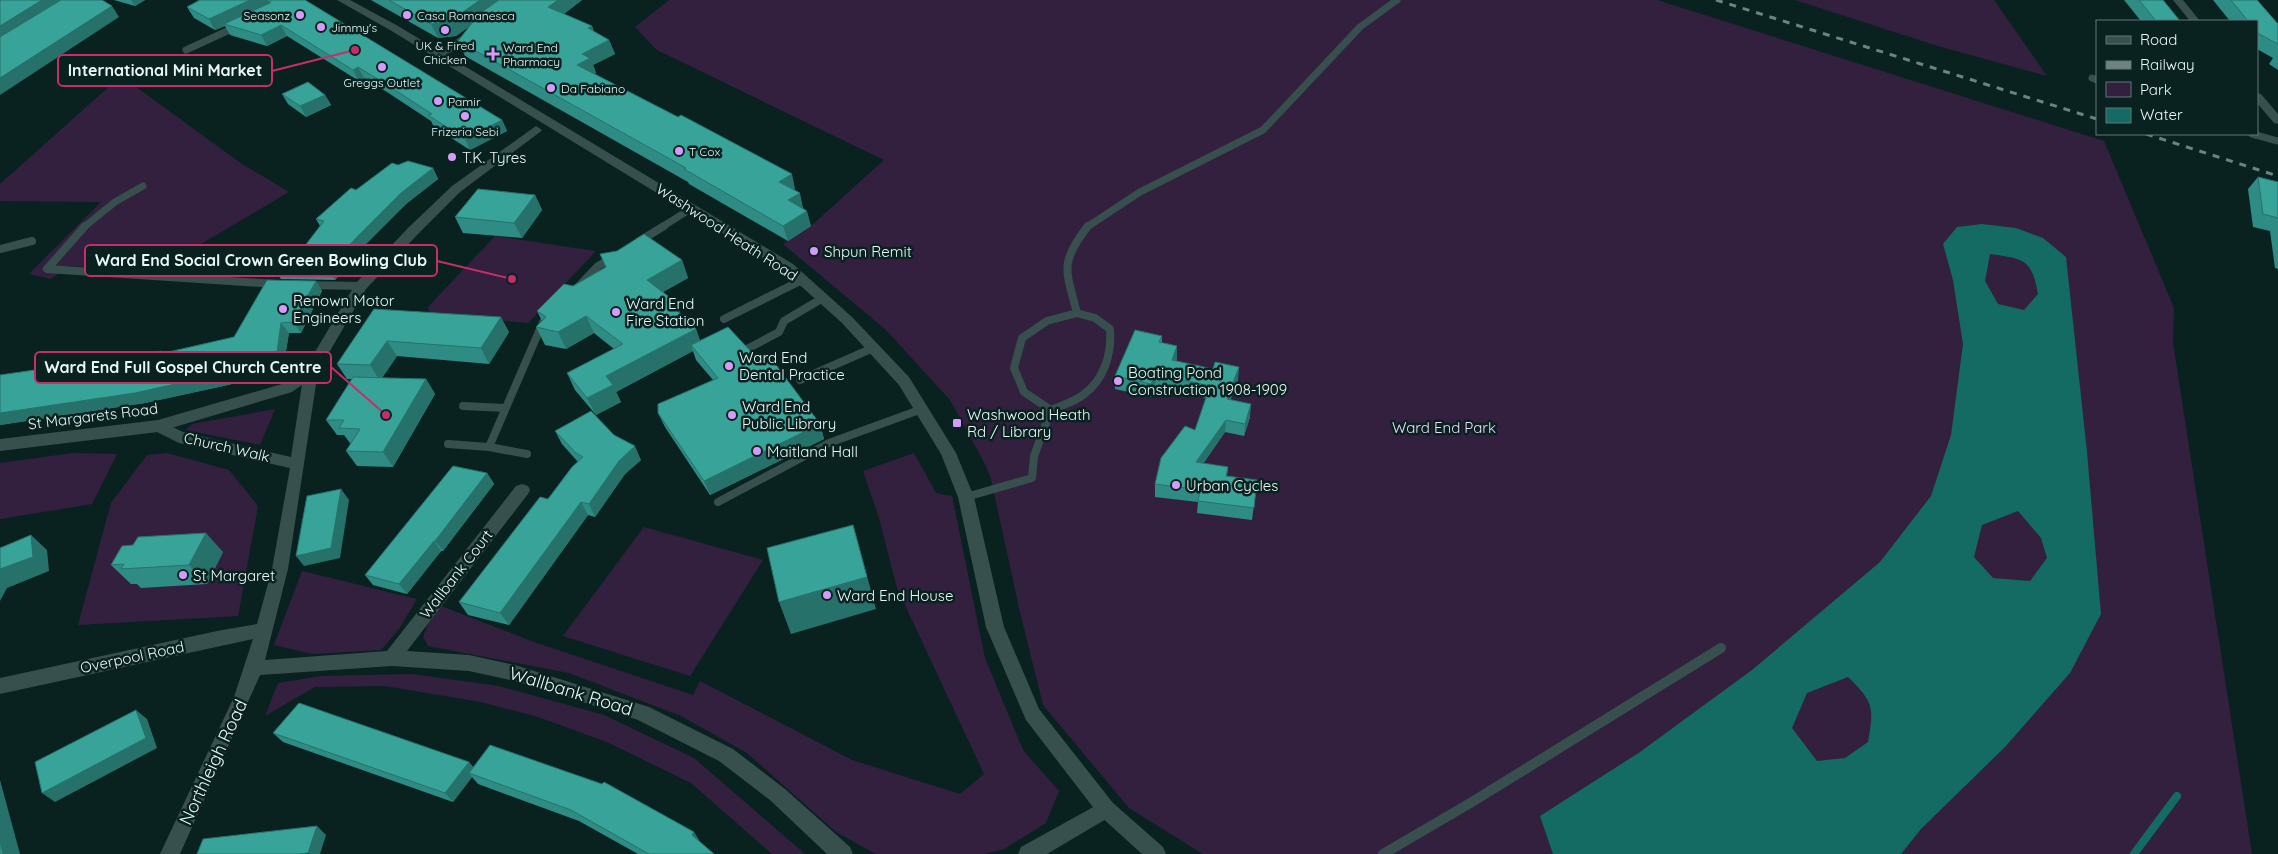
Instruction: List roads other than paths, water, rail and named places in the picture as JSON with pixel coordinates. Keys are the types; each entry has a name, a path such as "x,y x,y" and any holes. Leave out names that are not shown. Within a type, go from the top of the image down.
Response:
{"street":[{"name":"Washwood Heath Road","path":"342,0 548,120 788,267 823,298 904,381 948,453 966,497 995,627 1032,714 1106,809 1156,854"},
{"path":"2178,0 2195,20"},
{"path":"440,56 485,22"},
{"path":"2259,98 2278,102"},
{"path":"2259,98 2278,121"},
{"name":"St Margarets Road","path":"0,445 158,426 287,388 311,371 361,286 412,232 456,189 548,120"},
{"path":"254,668 280,569 298,464 311,371"},
{"name":"Church Walk","path":"158,426 179,437 298,464"},
{"name":"Wallbank Court","path":"392,658 522,490"},
{"name":"Overpool Road","path":"0,686 217,638 264,630"},
{"name":"Wallbank Road","path":"254,668 392,658 469,663 515,673 643,713 726,755 778,795 843,854"},
{"name":"Northleigh Road","path":"170,854 243,697 254,668"},
{"path":"1028,854 1106,809"}],"lane":[{"path":"1077,313 1066,268 1072,246 1089,224 1140,192 1263,130 1360,27 1397,0"},
{"path":"186,50 247,22"},
{"path":"2256,135 2278,141"},
{"path":"143,186 120,196 62,248 47,270 283,285"},
{"path":"632,246 692,208"},
{"path":"0,249 32,241"},
{"path":"572,292 598,266 623,251"},
{"path":"724,319 802,280"},
{"path":"303,285 361,286"},
{"path":"747,349 779,332 784,321 823,298"},
{"path":"489,447 540,326 553,312"},
{"path":"966,497 1032,478 1034,456 1051,410 1084,395 1094,385 1108,360 1112,342 1110,329 1094,318 1077,313 1047,320 1022,338 1014,368 1024,392 1051,410"},
{"path":"800,380 872,348"},
{"path":"463,406 505,408"},
{"path":"718,502 829,444 922,409"},
{"path":"448,444 489,447 527,454"},
{"path":"1383,854 1472,802 1721,648"}],"water":[{"path":"1982,224 2016,228 2043,238 2066,257 2087,452 2101,614 2070,673 2005,747 1921,829 1901,854 1553,854 1540,816 1640,752 1752,670 1880,562 1931,496 1951,435 1963,344 1953,280 1943,244 1957,227","holes":["1990,254 2018,259 2024,262 2033,273 2038,294 2024,310 1998,304 1985,281","2018,511 2041,538 2047,558 2030,581 1993,578 1974,557 1982,525","1848,677 1863,693 1870,706 1871,721 1868,742 1845,758 1817,761 1792,728 1807,693"]}],"waterway":[{"path":"2134,854 2177,796"}],"railway":[{"path":"1716,0 2096,119"},
{"path":"2149,135 2278,176"}],"place":[{"name":"Seasonz","path":"300,15"},
{"name":"Casa Romanesca","path":"407,15"},
{"name":"Jimmy's","path":"321,27"},
{"name":"UK & Fired Chicken","path":"445,30"},
{"name":"International Mini Market","path":"355,50"},
{"name":"Ward End Pharmacy","path":"493,54"},
{"name":"Greggs Outlet","path":"382,67"},
{"name":"Da Fabiano","path":"551,88"},
{"name":"Pamir","path":"438,101"},
{"name":"Frizeria Sebi","path":"465,116"},
{"name":"T Cox","path":"679,151"},
{"name":"T.K. Tyres","path":"452,157"},
{"name":"Shpun Remit","path":"814,251"},
{"name":"Ward End Social Crown Green Bowling Club","path":"512,279"},
{"name":"Renown Motor Engineers","path":"283,309"},
{"name":"Ward End Fire Station","path":"616,312"},
{"name":"Ward End Dental Practice","path":"729,366"},
{"name":"Boating Pond Construction 1908-1909","path":"1118,381"},
{"name":"Ward End Full Gospel Church Centre","path":"386,415"},
{"name":"Ward End Public Library","path":"732,415"},
{"name":"Washwood Heath Rd / Library","path":"957,423"},
{"name":"Maitland Hall","path":"757,451"},
{"name":"Urban Cycles","path":"1176,485"},
{"name":"St Margaret","path":"183,575"},
{"name":"Ward End House","path":"827,595"}],"park label":[{"name":"Ward End Park","path":"1444,427"}]}
